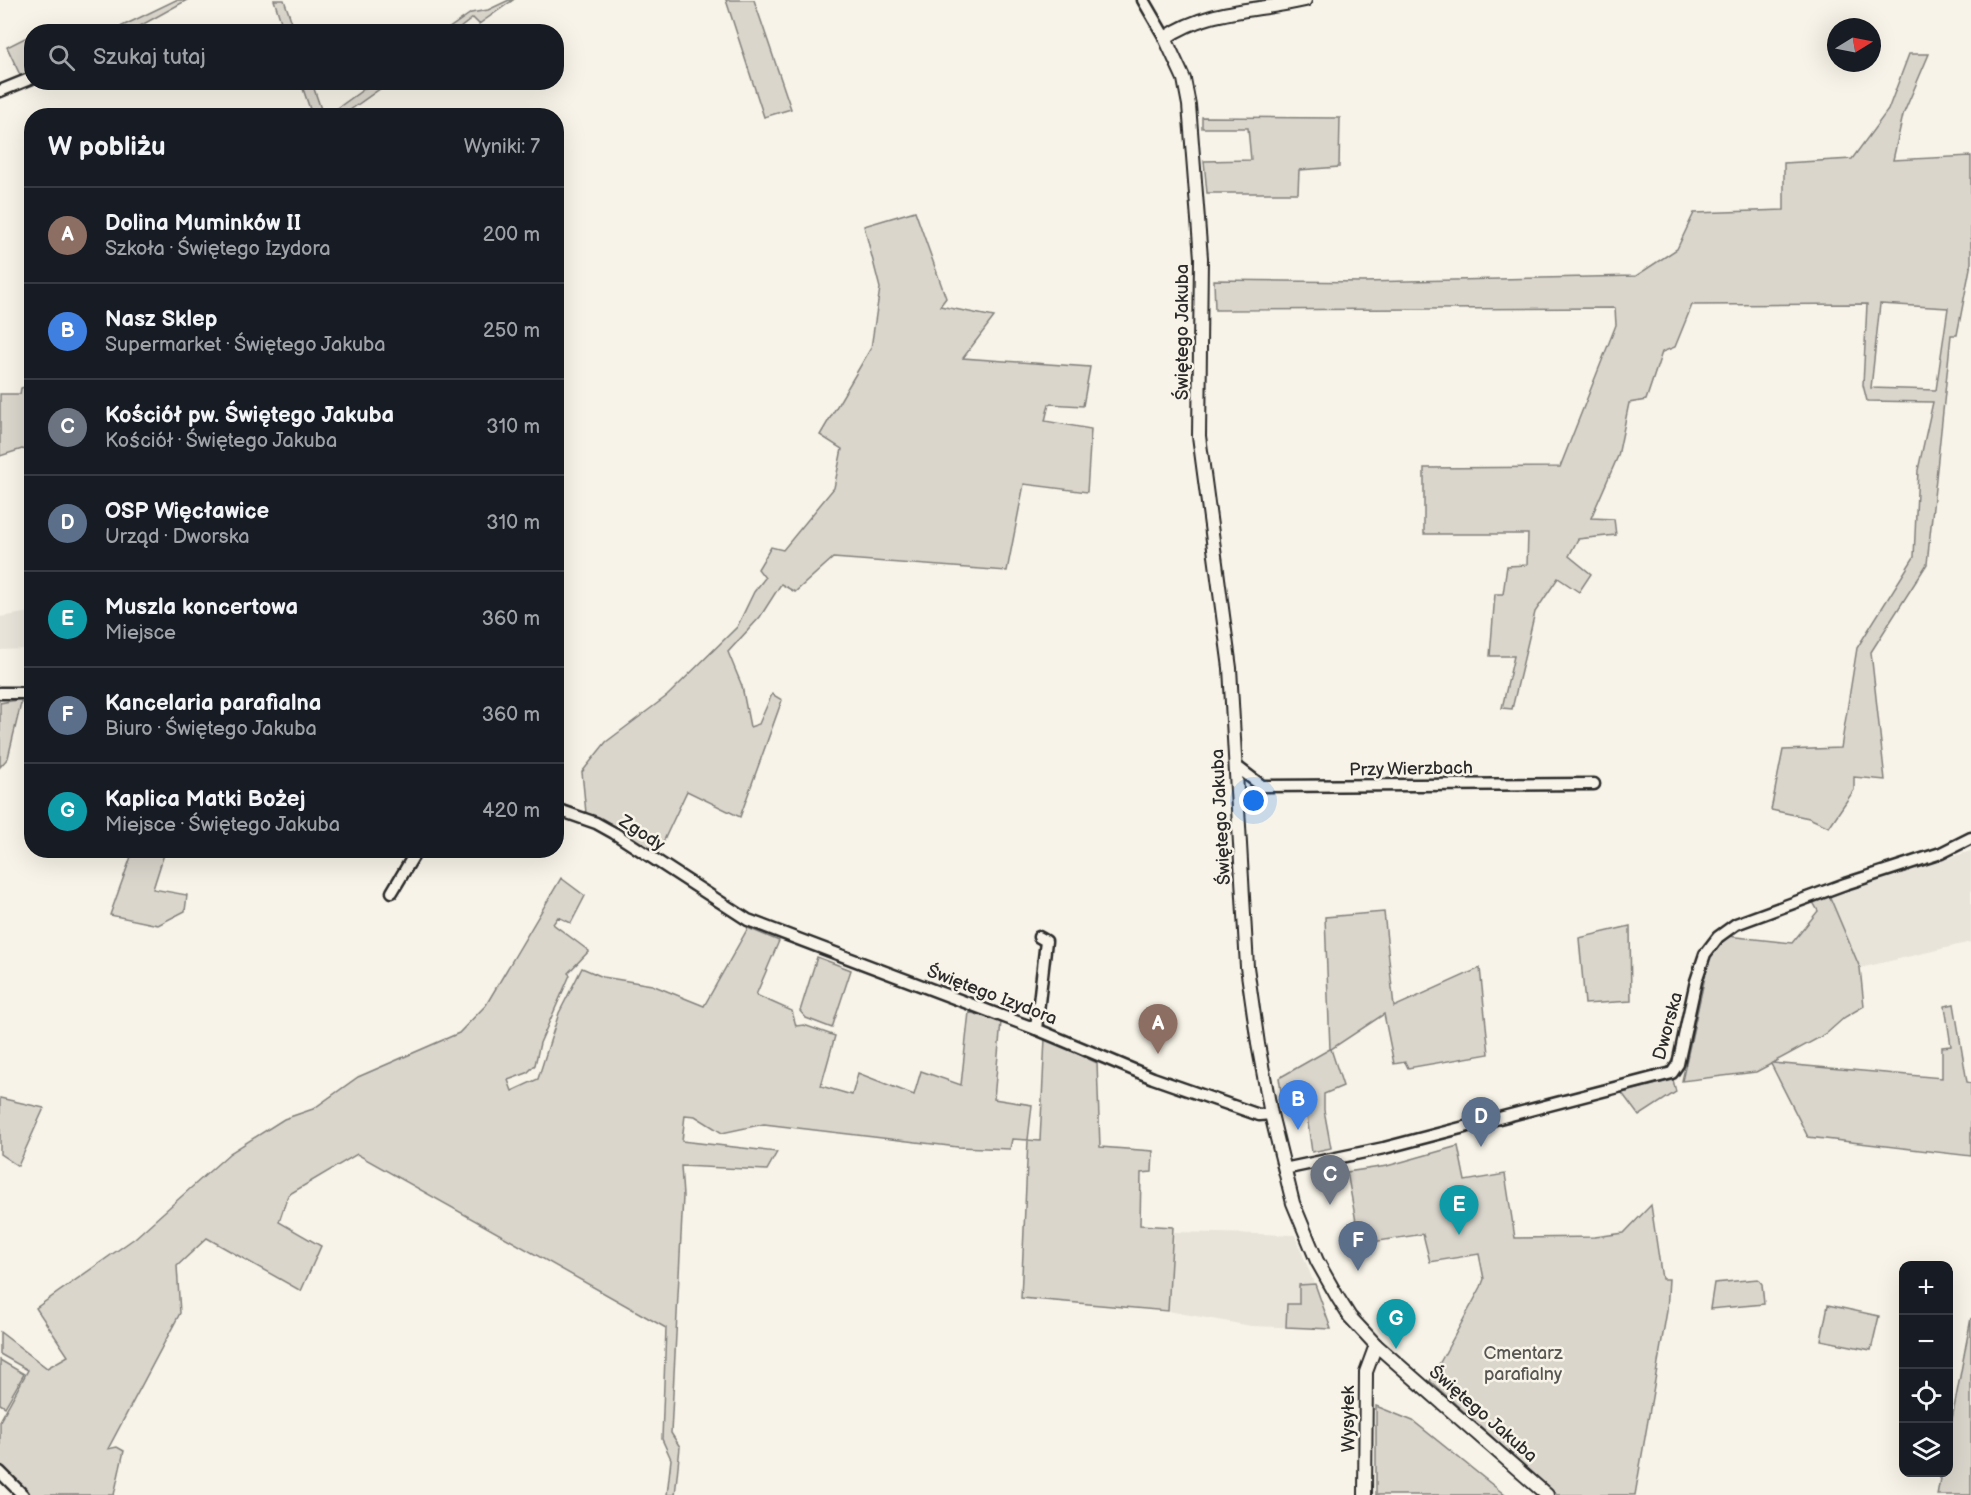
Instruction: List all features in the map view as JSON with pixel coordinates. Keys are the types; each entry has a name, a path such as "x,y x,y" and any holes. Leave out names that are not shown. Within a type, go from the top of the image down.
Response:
{"street":[{"path":"1143,0 1165,38 1186,23 1214,15 1305,0"},
{"name":"Świętego Jakuba","path":"1165,38 1184,79 1189,105 1201,258 1199,436 1227,634 1247,967 1271,1114 1288,1188 1317,1261 1350,1317 1376,1345 1547,1495"},
{"path":"0,91 24,81"},
{"path":"0,693 24,693"},
{"name":"Przy Wierzbach","path":"1236,766 1262,786 1594,784"},
{"name":"Zgody","path":"564,812 596,823 614,833 705,893"},
{"name":"Dworska","path":"1284,1169 1384,1148 1672,1073 1678,1064 1696,981 1706,954 1718,937 1737,924 1845,884 1941,853 1971,838"},
{"path":"392,892 412,858"},
{"name":"Świętego Izydora","path":"705,893 748,920 1036,1029 1153,1078 1259,1115 1271,1114"},
{"path":"1036,1029 1046,941 1039,937"},
{"name":"Wysyłek","path":"1365,1495 1366,1372 1376,1345"},
{"path":"0,1472 23,1495"}],"shaded area":[{"path":"24,613 24,649 0,650 0,617"},
{"path":"1971,851 1971,942 1860,968 1829,895"},
{"path":"1174,1232 1295,1235 1332,1329 1251,1326 1168,1311"}],"green space":[{"path":"176,0 187,0 144,24 126,24"},
{"path":"274,0 284,0 293,24 282,24"},
{"path":"513,0 479,24 473,18 465,24 455,24 471,13 488,10"},
{"path":"726,0 754,0 791,109 764,117"},
{"path":"24,38 24,76 21,77 7,47"},
{"path":"1909,54 1929,54 1903,115 1893,160 1971,156 1971,263 1957,335 1951,335 1927,564 1871,652 1885,780 1854,777 1854,790 1829,827 1809,818 1771,810 1783,750 1841,748 1857,648 1914,557 1918,470 1933,402 1867,401 1863,385 1867,304 1692,305 1675,347 1662,352 1646,400 1629,403 1618,456 1591,518 1614,519 1616,535 1578,539 1569,556 1591,574 1579,592 1558,578 1535,612 1512,709 1502,708 1514,656 1490,656 1495,594 1503,594 1507,566 1527,565 1528,534 1424,534 1424,468 1560,467 1616,325 1615,308 1215,310 1214,280 1363,282 1636,276 1677,249 1694,213 1784,210 1784,163 1852,159 1888,110","holes":["1880,304 1948,308 1936,390 1871,388"]},
{"path":"303,90 314,90 321,108 310,108"},
{"path":"363,90 378,90 353,108 338,108"},
{"path":"1202,117 1340,118 1339,167 1299,170 1298,193 1207,193 1204,161 1251,160 1248,128 1202,128"},
{"path":"915,211 946,298 940,306 994,317 963,358 1090,367 1083,406 1049,404 1045,421 1091,429 1087,492 1024,484 1007,571 833,558 795,592 781,584 760,617 728,652 742,686 750,727 759,724 772,694 782,700 740,817 687,791 658,853 586,813 582,772 606,742 667,696 737,627 754,592 765,578 758,569 771,547 783,550 834,488 842,449 820,435 871,348 880,288 864,226"},
{"path":"24,387 24,449 0,456 0,394 20,394 21,388"},
{"path":"22,699 8,758 0,767 0,703"},
{"path":"130,858 163,858 153,889 187,895 185,911 158,925 110,915"},
{"path":"561,878 585,896 571,923 558,917 553,924 589,951 568,973 570,975 540,1043 535,1065 527,1073 508,1080 512,1091 538,1079 559,1013 582,968 603,977 652,985 704,1006 748,928 779,941 756,995 792,1011 796,1026 804,1025 835,1036 821,1086 852,1095 858,1073 914,1095 921,1071 961,1085 969,1012 1001,1022 994,1099 1032,1105 1028,1140 1012,1139 1010,1149 958,1147 764,1124 722,1133 695,1116 685,1115 682,1141 777,1152 767,1170 681,1166 683,1196 671,1433 680,1447 675,1495 667,1495 671,1459 662,1439 666,1328 357,1154 288,1195 279,1222 321,1246 301,1291 207,1238 177,1266 180,1313 108,1449 117,1447 124,1451 114,1495 28,1495 0,1468 0,1421 28,1370 0,1354 0,1332 47,1368 68,1356 36,1308 135,1238 230,1153 284,1119 313,1109 358,1077 459,1033 486,1005"},
{"path":"1829,895 1860,968 1864,1006 1845,1017 1826,1034 1772,1063 1942,1078 1942,1047 1951,1046 1945,1006 1954,1004 1967,1082 1971,1083 1971,1156 1808,1137 1771,1064 1756,1072 1682,1081 1709,959 1727,936 1792,943 1818,911 1813,902"},
{"path":"1384,912 1394,1007 1480,968 1489,1054 1408,1068 1405,1062 1394,1064 1384,1014 1331,1049 1343,1086 1324,1094 1324,1110 1331,1148 1312,1152 1307,1116 1284,1111 1279,1078 1330,1049 1325,917"},
{"path":"1630,926 1631,1001 1585,1004 1579,938"},
{"path":"817,957 851,970 832,1028 806,1018 800,1011"},
{"path":"1045,1038 1097,1063 1100,1147 1153,1151 1152,1172 1141,1173 1140,1225 1173,1227 1168,1311 1021,1298 1028,1140 1040,1141"},
{"path":"1673,1080 1676,1092 1639,1116 1622,1093"},
{"path":"0,1098 44,1108 18,1166 0,1154"},
{"name":"Cmentarz parafialny","path":"1458,1146 1465,1181 1505,1174 1515,1238 1595,1237 1624,1233 1651,1205 1662,1279 1669,1279 1667,1311 1635,1495 1557,1495 1430,1381 1481,1287 1484,1279 1479,1254 1430,1262 1423,1234 1360,1244 1347,1172 1387,1166"},
{"path":"1758,1279 1762,1284 1764,1304 1710,1309 1714,1283"},
{"path":"1315,1284 1331,1329 1286,1327 1287,1304 1299,1304 1299,1285"},
{"path":"1828,1305 1879,1316 1871,1350 1821,1340"},
{"path":"1971,1318 1971,1495 1937,1495 1940,1477 1953,1477 1953,1414"},
{"path":"0,1360 24,1374 5,1407 0,1404"},
{"path":"1376,1406 1413,1421 1505,1495 1376,1495"}],"place":[{"name":"Dolina Muminków II","path":"1158,1054"},
{"name":"Nasz Sklep","path":"1298,1130"},
{"name":"OSP Więcławice","path":"1481,1147"},
{"name":"Kościół pw. Świętego Jakuba","path":"1330,1205"},
{"name":"Muszla koncertowa","path":"1459,1235"},
{"name":"Kancelaria parafialna","path":"1358,1271"},
{"name":"Kaplica Matki Bożej","path":"1396,1349"}]}
